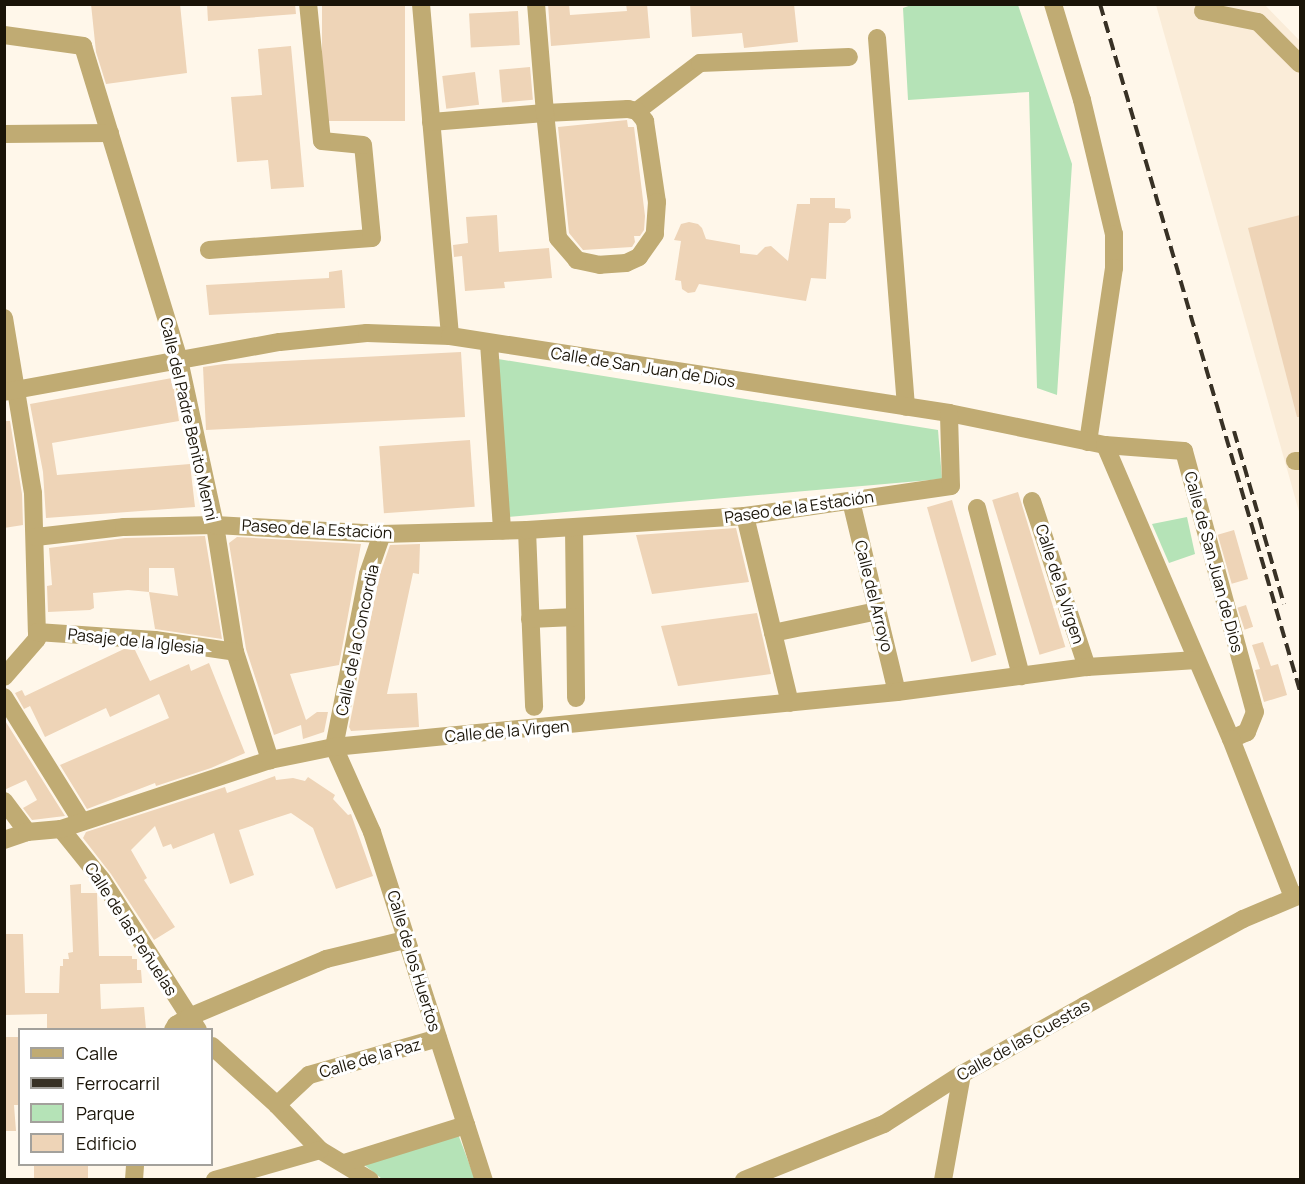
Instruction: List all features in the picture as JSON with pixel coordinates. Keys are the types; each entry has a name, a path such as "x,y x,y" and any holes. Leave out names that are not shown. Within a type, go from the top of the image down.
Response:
{"street":[{"path":"209,250 372,238 363,145 322,141 308,4"},
{"path":"421,4 450,336"},
{"path":"431,122 545,112 628,109 637,111 645,121 655,191 655,234 639,257 626,263 600,265 578,260 558,238 545,112 536,4"},
{"path":"1053,4 1082,100 1114,234 1114,268 1097,444 1197,660 1297,896"},
{"path":"1203,11 1258,22 1300,64"},
{"name":"Calle del Padre Benito Menni","path":"4,35 83,46 179,360 214,525 235,652 270,760"},
{"path":"877,38 906,407"},
{"path":"637,111 700,63 849,57"},
{"path":"4,134 110,133"},
{"path":"4,318 11,391 33,493 37,635 4,677"},
{"name":"Calle de San Juan de Dios","path":"11,391 279,342 367,333 450,336 949,413 1097,444 1184,451 1255,712 1247,732 1231,739"},
{"path":"489,343 502,531"},
{"name":"Paseo de la Estación","path":"36,537 124,528 214,525 382,534 502,531 745,516 951,486 949,413"},
{"name":"Calle del Arroyo","path":"850,501 897,692"},
{"name":"Calle de la Virgen","path":"1032,501 1087,667"},
{"path":"976,508 1021,676"},
{"path":"745,516 790,703"},
{"path":"574,528 576,698"},
{"path":"527,530 534,707"},
{"name":"Calle de la Concordia","path":"334,747 368,574 382,534"},
{"path":"774,633 878,611"},
{"path":"530,619 575,617"},
{"name":"Pasaje de la Iglesia","path":"37,635 155,640 235,652"},
{"name":"Calle de la Virgen","path":"4,840 27,832 61,829 270,760 334,747 897,692 1087,667 1197,660"},
{"path":"4,697 82,822"},
{"name":"Calle de los Huertos","path":"334,747 372,832 484,1179"},
{"path":"4,801 27,832"},
{"name":"Calle de las Peñuelas","path":"61,829 102,880 193,1023"},
{"name":"Calle de las Cuestas","path":"744,1179 884,1124 962,1074 1233,925 1297,896"},
{"path":"174,1028 176,1025 193,1023 326,958 405,940"},
{"name":"Calle de la Paz","path":"277,1105 309,1075 438,1038"},
{"path":"213,1048 277,1105 320,1150 370,1179"},
{"path":"943,1179 962,1074"},
{"path":"344,1163 466,1125"},
{"path":"215,1179 320,1150"}],"shaded area":[{"path":"1156,5 1265,5 1300,41 1300,515"}],"green space":[{"path":"914,4 1018,5 1072,164 1057,395 1037,388 1029,92 908,100 903,8"},
{"path":"498,359 938,430 942,479 508,517"},
{"path":"1187,517 1195,554 1169,563 1152,524"},
{"path":"458,1134 475,1179 382,1179 362,1163"}],"building":[{"path":"91,4 180,4 187,73 106,84 96,52"},
{"path":"207,4 295,4 296,14 208,21"},
{"path":"322,4 405,4 405,121 322,121"},
{"path":"548,4 569,4 570,15 627,11 626,4 647,4 650,38 551,46"},
{"path":"690,4 794,4 798,42 744,48 742,33 692,37"},
{"path":"518,11 520,45 471,48 469,14"},
{"path":"291,46 304,187 271,189 268,160 237,162 231,97 262,95 258,49"},
{"path":"530,67 533,100 502,103 499,70"},
{"path":"475,72 479,105 446,109 442,76"},
{"path":"627,120 628,127 634,127 645,216 644,230 640,236 634,236 635,242 632,247 583,250 569,233 558,127"},
{"path":"810,198 835,198 835,208 850,209 851,218 845,223 829,223 826,279 811,278 806,301 699,284 695,292 688,293 682,289 681,281 675,280 681,241 674,240 681,224 689,222 698,224 706,239 740,245 740,253 757,255 765,247 771,246 788,261 797,204 810,204"},
{"path":"497,215 499,252 549,248 552,278 504,282 505,288 465,291 462,256 454,257 453,245 468,243 466,217"},
{"path":"1300,215 1300,417 1297,417 1248,228"},
{"path":"342,270 345,308 209,315 206,285 329,278 329,272"},
{"path":"461,352 465,417 206,430 203,367"},
{"path":"172,378 179,421 52,443 57,475 190,464 195,507 46,518 43,472 30,404"},
{"path":"4,421 10,421 22,494 23,525 4,528"},
{"path":"470,440 475,507 384,513 379,446"},
{"path":"1018,492 1065,647 1040,655 992,500"},
{"path":"952,500 996,655 971,662 927,507"},
{"path":"736,528 749,582 652,594 636,535"},
{"path":"1234,530 1248,579 1232,584 1218,535"},
{"path":"205,536 222,639 155,629 149,592 128,590 93,593 94,608 90,610 48,612 47,586 52,585 49,548 125,538","holes":["149,568 174,568 178,596 149,592"]},
{"path":"237,537 361,544 339,665 290,674 306,720 317,712 328,712 324,732 303,739 301,725 274,735 246,649 229,543"},
{"path":"420,544 419,574 413,573 387,694 417,693 419,727 351,731 349,727 379,577 390,545"},
{"path":"1246,605 1253,627 1245,630 1237,608"},
{"path":"757,613 771,674 678,686 661,626"},
{"path":"1263,642 1271,666 1278,664 1287,695 1264,702 1255,670 1260,669 1252,645"},
{"path":"124,649 135,650 150,681 189,664 191,671 209,663 245,753 211,768 156,786 155,783 87,809 60,765 169,718 159,694 110,717 106,708 45,737 30,706 24,709 15,693 22,690 25,696"},
{"path":"4,719 65,816 32,820 23,808 37,800 26,780 4,790"},
{"path":"275,776 276,780 293,778 305,781 308,777 335,795 333,799 348,815 351,814 373,876 336,889 313,828 291,813 239,830 254,875 230,884 214,833 173,849 171,844 163,847 155,826 131,850 147,878 144,880 175,927 154,940 111,874 83,838 86,832 225,787 227,793"},
{"path":"81,884 81,893 97,893 99,956 132,956 132,959 137,959 137,970 141,970 142,983 100,984 101,1009 144,1007 146,1028 47,1028 47,1014 4,1015 4,934 23,934 25,993 59,993 60,966 63,966 63,959 69,959 68,953 73,952 70,885"},
{"path":"4,1037 18,1037 18,1105 14,1105 16,1131 4,1131"},
{"path":"34,1166 88,1166 88,1179 34,1179"}],"railway":[{"path":"1100,4 1300,691"},
{"path":"1234,431 1284,604"}]}
